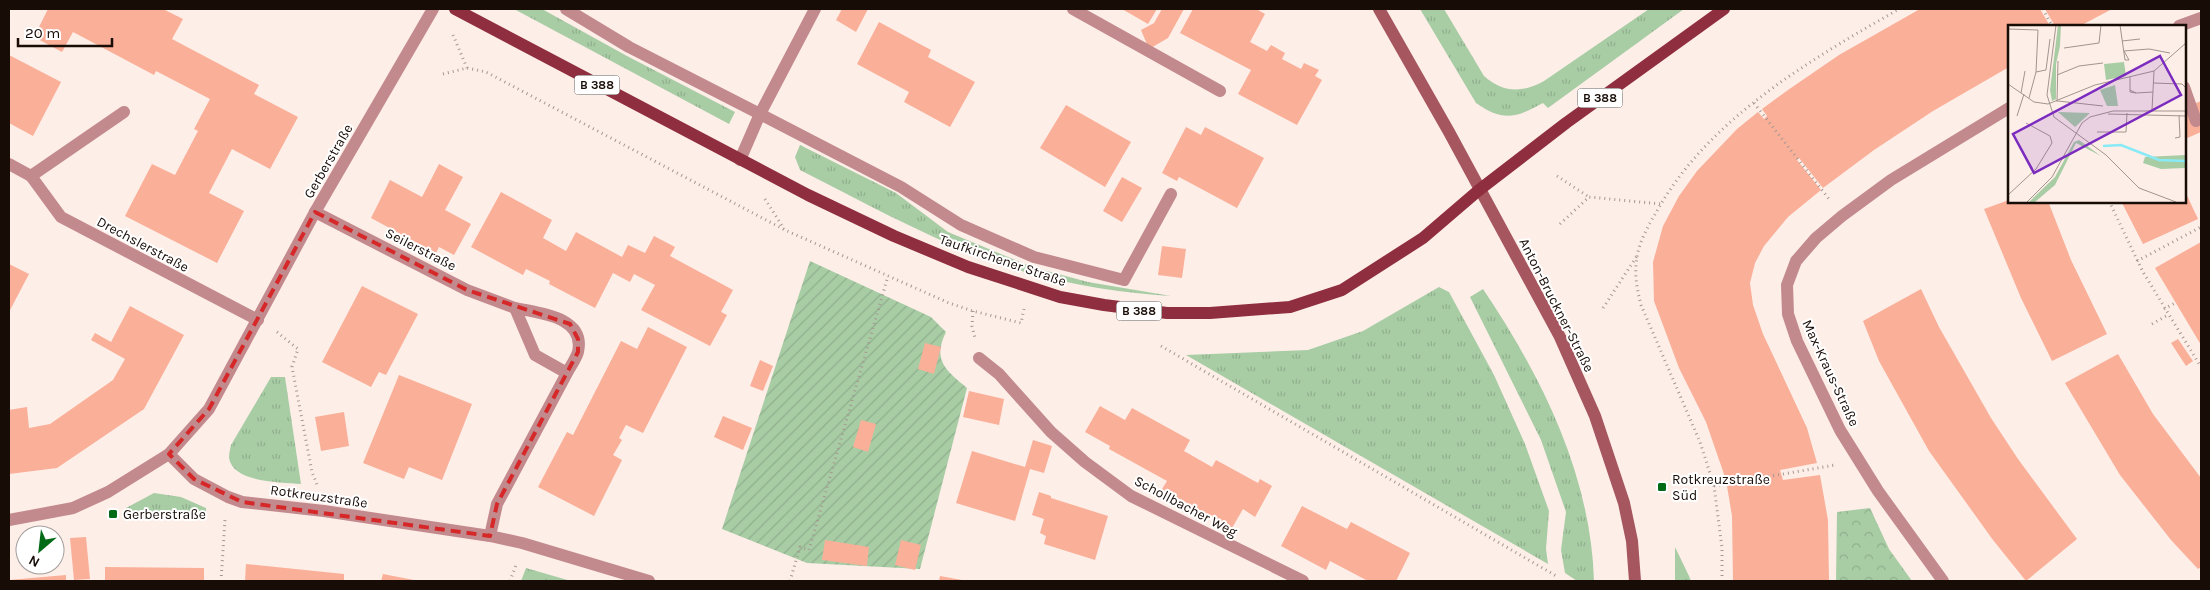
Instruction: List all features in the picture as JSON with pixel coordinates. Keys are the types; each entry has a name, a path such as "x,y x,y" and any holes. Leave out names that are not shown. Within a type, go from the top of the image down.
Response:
{"main road":[{"name":"Taufkirchener Straße","path":"455,9 740,160 894,236 968,267 1060,297 1120,308 1167,313 1210,313 1290,307 1342,290 1423,238 1479,190"},
{"name":"Anton-Bruckner-Straße","path":"1380,9 1560,337 1595,416 1624,503 1632,541 1635,581"},
{"name":"B 388","path":"1479,190 1601,97 1724,9"}],"street":[{"name":"Gerberstraße","path":"169,454 209,409 315,212 433,9"},
{"name":"Taufkirchener Straße","path":"566,9 629,46 901,187 961,225 1034,257 1124,280 1170,194"},
{"path":"740,160 760,114 815,9"},
{"path":"1073,9 1140,42 1220,91"},
{"path":"2182,25 2201,18"},
{"path":"2185,90 2196,121"},
{"name":"Max-Kraus-Straße","path":"1943,581 1858,461 1840,430 1797,341 1788,314 1787,285 1796,261 1816,238 1842,216 1890,180 2008,109"},
{"path":"31,176 124,112"},
{"name":"Drechslerstraße","path":"9,164 31,176 60,217 258,320"},
{"name":"Seilerstraße","path":"315,212 467,290 514,308 553,316 570,324 578,339 578,352 497,504 490,536"},
{"path":"514,308 535,355 567,373"},
{"name":"Schollbacher Weg","path":"980,358 999,374 1051,432 1085,462 1131,496 1302,581"},
{"path":"9,520 73,508 108,492 169,454"},
{"name":"Rotkreuzstraße","path":"169,454 194,480 242,502 324,511 490,536 522,543 649,581"}],"path":[{"path":"1603,308 1637,255 1661,204 1688,164 1709,141 1754,103 1823,54 1899,9"},
{"path":"2043,9 2051,25"},
{"path":"452,34 467,68"},
{"path":"442,74 467,68 486,72 785,230 973,311 1021,323"},
{"path":"1754,103 1842,216"},
{"path":"1558,176 1589,197 1661,204"},
{"path":"1560,224 1589,197"},
{"path":"2109,202 2137,261 2164,309 2201,367"},
{"path":"2137,261 2201,227"},
{"path":"1637,255 1635,281 1641,305 1700,442 1714,486 1722,548 1722,581"},
{"path":"790,581 800,547 809,550 888,276"},
{"path":"2164,309 2175,303"},
{"path":"2152,324 2168,315"},
{"path":"258,320 283,335 298,349 292,367 312,472 321,496 324,511"},
{"path":"1161,346 1558,577"},
{"path":"1714,486 1858,461"},
{"path":"1662,487 1669,484"},
{"path":"221,581 225,520"}],"highlighted area":[{"path":"315,212 467,290 570,324 578,339 578,352 497,504 490,536 242,502 194,479 169,454 209,409"}],"green space":[{"path":"514,9 542,9 735,112 729,124"},
{"path":"1420,9 1444,9 1484,76 1498,86 1521,89 1544,81 1649,9 1684,9 1548,108 1543,103 1525,112 1509,116 1494,113 1476,103"},
{"path":"800,145 896,193 948,232 1032,267 1088,282 1171,296 1118,291 1067,282 1032,274 972,253 914,228 800,170 795,157"},
{"path":"810,261 931,317 946,332 940,350 943,364 967,388 920,569 807,563 722,529"},
{"path":"1439,287 1449,292 1494,375 1525,444 1549,511 1546,549 1548,564 1186,355 1308,350 1363,331"},
{"path":"1483,289 1524,356 1543,391 1559,428 1573,465 1584,503 1591,542 1594,581 1577,581 1565,573 1561,550 1566,512 1541,440 1470,297"},
{"path":"271,377 285,377 301,484 259,480 248,477 232,466 229,458 231,445"},
{"path":"154,493 181,497 206,508 206,514 124,520 126,508"},
{"path":"1870,508 1889,549 1912,581 1836,581 1837,512"},
{"path":"1675,547 1689,576 1691,581 1675,581"},
{"path":"526,568 571,581 521,581"}],"building":[{"path":"48,9 163,9 183,19 172,39 259,85 254,94 298,117 270,169 232,149 209,193 244,211 217,263 125,216 152,164 175,175 198,131 194,129 210,99 156,71 154,75 73,32 62,52 34,37"},
{"path":"842,9 868,9 856,32 836,20"},
{"path":"1122,9 1157,9 1148,24"},
{"path":"1162,9 1184,9 1168,38 1149,49 1141,30 1154,23"},
{"path":"1193,9 1259,9 1265,14 1250,42 1267,51 1271,45 1285,53 1282,59 1301,69 1304,63 1319,70 1315,76 1322,80 1297,125 1238,94 1251,70 1180,33"},
{"path":"1920,9 2040,9 2049,25 2008,25 2008,68 1933,111 1874,150 1823,188 1799,158 1797,160 1821,190 1788,217 1764,246 1755,263 1750,283 1753,305 1763,334 1807,428 1817,463 1780,470 1783,480 1820,475 1828,520 1829,581 1733,581 1732,516 1726,480 1706,422 1679,368 1654,301 1653,262 1663,226 1679,196 1697,171 1737,129 1758,112 1764,119 1767,116 1762,109 1839,55"},
{"path":"2045,9 2112,9 2082,25 2054,25"},
{"path":"879,22 931,50 928,57 975,82 950,127 904,102 909,92 857,64"},
{"path":"9,55 61,82 33,136 9,123"},
{"path":"2201,101 2201,132 2185,139 2185,108"},
{"path":"1066,105 1131,142 1105,187 1040,148"},
{"path":"1186,127 1201,135 1205,127 1264,158 1237,208 1179,177 1177,181 1162,173"},
{"path":"439,164 463,177 445,210 471,224 454,255 439,247 436,253 371,218 390,180 422,197"},
{"path":"1122,177 1142,188 1122,222 1103,211"},
{"path":"2185,191 2198,219 2143,244 2122,202 2185,202"},
{"path":"501,192 552,220 543,238 566,251 576,232 622,257 628,245 645,253 654,236 675,247 670,256 733,290 721,312 727,315 710,346 641,310 655,285 634,274 630,282 613,273 595,308 549,284 550,281 526,269 523,275 471,247"},
{"path":"2008,200 2008,202 2048,202 2071,260 2107,334 2052,361 2021,298 1984,209"},
{"path":"2201,242 2201,345 2155,268"},
{"path":"1162,246 1186,249 1182,278 1158,275"},
{"path":"9,264 29,274 9,312"},
{"path":"362,286 418,314 386,375 379,372 371,387 322,362"},
{"path":"1921,289 1939,327 1991,418 2018,459 2077,539 2026,581 1993,540 1929,451 1879,361 1863,321"},
{"path":"130,306 184,335 144,409 57,468 9,474 9,410 27,407 29,428 50,424 113,380 125,359 91,340 95,333 111,342"},
{"path":"648,327 687,347 643,433 626,425 619,438 622,440 613,455 622,460 594,516 538,487 567,432 573,435 621,341 637,349"},
{"path":"2178,339 2193,361 2186,366 2171,343"},
{"path":"925,343 941,347 934,374 918,369"},
{"path":"2118,354 2153,414 2201,478 2201,567 2198,569 2171,540 2120,475 2065,383"},
{"path":"760,360 773,366 763,391 750,386"},
{"path":"399,375 472,404 442,480 409,467 404,479 363,463"},
{"path":"969,391 1004,399 999,425 963,417"},
{"path":"1100,406 1125,420 1132,408 1190,440 1184,451 1212,467 1216,460 1258,483 1260,479 1272,486 1255,517 1243,509 1232,528 1162,489 1167,481 1109,449 1110,446 1085,432"},
{"path":"344,412 349,446 321,451 315,417"},
{"path":"723,416 752,428 743,450 714,437"},
{"path":"861,420 876,424 868,452 853,447"},
{"path":"1033,440 1052,446 1044,473 1030,469 1015,521 956,503 972,451 1025,467"},
{"path":"1039,492 1051,496 1051,498 1108,516 1095,560 1044,544 1046,536 1040,533 1044,519 1032,515"},
{"path":"1302,506 1347,529 1351,522 1410,553 1396,581 1368,581 1330,561 1326,570 1281,546"},
{"path":"86,537 90,579 74,580 70,538"},
{"path":"825,540 869,547 867,566 822,560"},
{"path":"901,540 921,545 915,570 895,565"},
{"path":"246,564 344,574 344,581 245,581"},
{"path":"105,567 204,568 204,581 105,581"},
{"path":"383,574 414,580 414,581 381,581"},
{"path":"66,575 66,581 9,581 9,580"},
{"path":"940,576 962,580 962,581 939,581"}],"place":[{"name":"Rotkreuzstraße Süd","path":"1662,487"},
{"name":"Gerberstraße","path":"113,514"}]}
